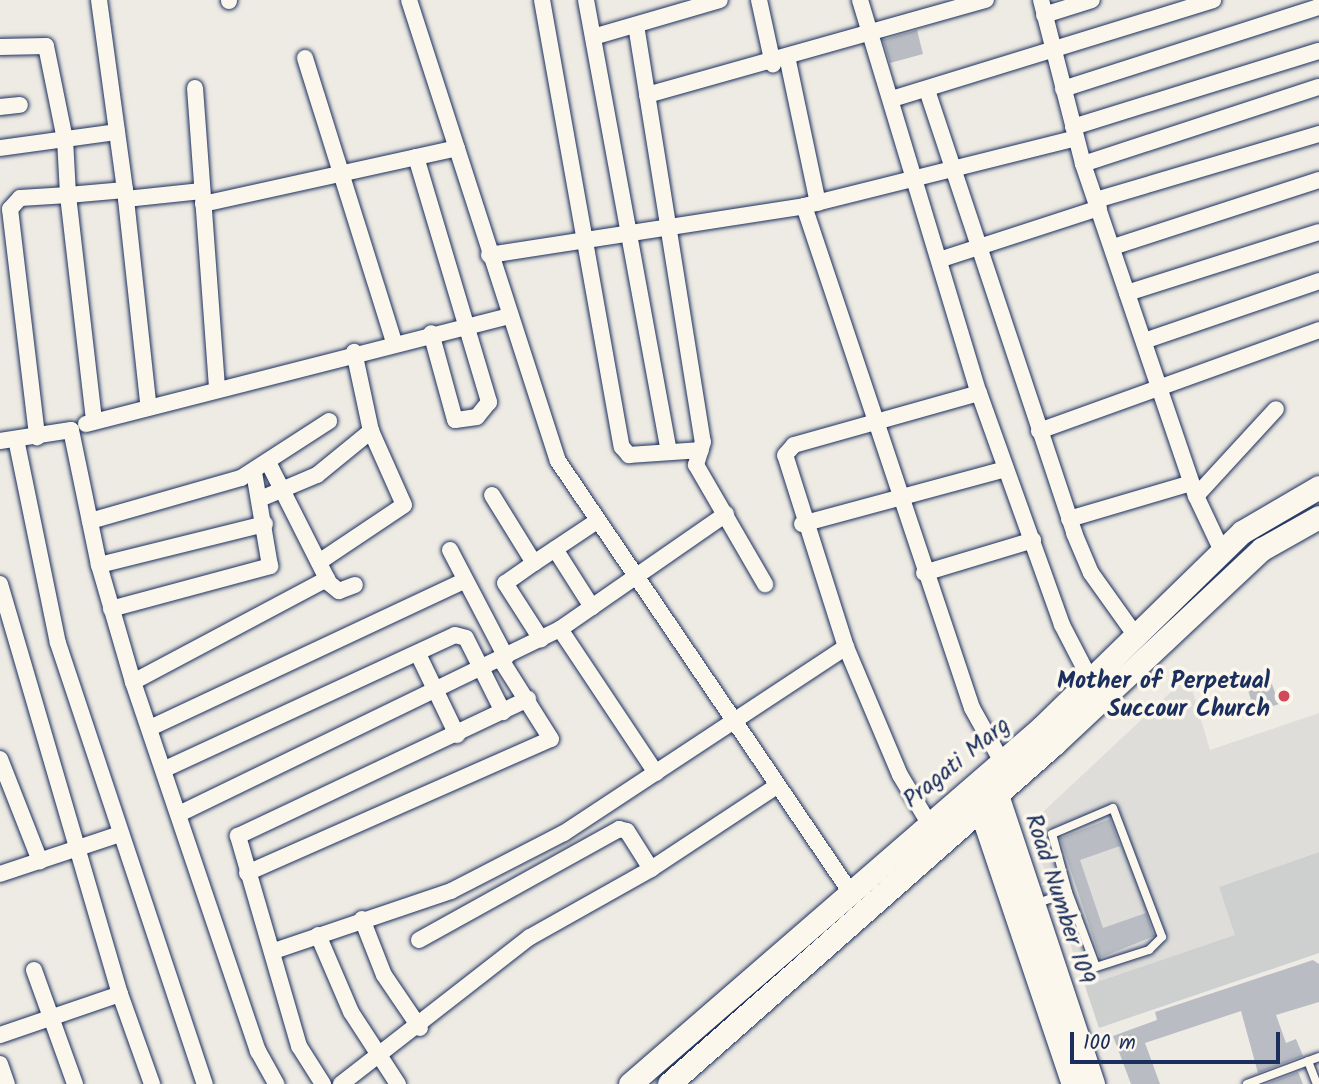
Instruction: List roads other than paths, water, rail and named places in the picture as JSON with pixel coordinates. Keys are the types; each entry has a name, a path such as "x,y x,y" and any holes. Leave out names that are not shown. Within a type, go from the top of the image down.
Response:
{"main road":[{"name":"Pragati Marg","path":"630,1084 927,820 1091,681 1242,532 1319,486"},
{"name":"Pragati Marg","path":"669,1084 1262,549 1319,517"},
{"name":"Road Number 109","path":"987,771 988,799 1073,1084"},
{"name":"Road Number 109","path":"988,799 1033,905 1093,1084"}],"street":[{"path":"99,0 125,194 148,403"},
{"path":"542,0 622,447 629,455 701,450"},
{"path":"586,0 669,451"},
{"path":"593,37 720,0"},
{"path":"759,0 781,62 811,205 872,422 972,708 987,771"},
{"path":"860,0 915,181 942,259 979,393 1062,625 1091,681"},
{"path":"647,95 781,62 986,0"},
{"path":"1092,0 1043,8 1083,164 1193,489 1222,551"},
{"path":"892,99 1054,53 1213,0"},
{"path":"414,1 489,255 558,461 732,720 774,788 849,890"},
{"path":"1063,89 1319,7"},
{"path":"636,24 670,224 701,450 698,470 765,584"},
{"path":"0,47 46,46 65,139 68,195 94,421"},
{"path":"489,255 584,241 670,224 811,205 953,172 1319,51"},
{"path":"305,58 339,175 394,342"},
{"path":"1083,164 1319,87"},
{"path":"195,88 217,386"},
{"path":"928,90 977,248 1069,519 1091,573 1136,636"},
{"path":"0,107 20,105"},
{"path":"0,148 117,132"},
{"path":"942,259 1097,204 1319,134"},
{"path":"37,437 10,209 20,198 125,194 203,198 339,175 457,148"},
{"path":"416,157 489,402 469,419 455,420 431,334"},
{"path":"1113,247 1319,180"},
{"path":"1128,293 1319,232"},
{"path":"1144,341 1319,281"},
{"path":"205,1084 58,643 8,440 71,430 148,403 510,316"},
{"path":"1039,431 1319,330"},
{"path":"319,562 404,505 371,431 354,352"},
{"path":"927,820 900,775 846,647 802,524 788,448 979,393"},
{"path":"1069,519 1193,489 1276,409"},
{"path":"90,521 254,472 329,421"},
{"path":"71,430 99,565 133,682 181,813 258,1051 276,1084"},
{"path":"260,499 285,492 371,431"},
{"path":"268,461 327,579 339,591 355,585"},
{"path":"802,524 1006,469"},
{"path":"111,609 264,571 273,558 254,472"},
{"path":"492,495 534,563"},
{"path":"181,813 437,694 560,629 638,579 726,514"},
{"path":"541,639 505,583 597,521"},
{"path":"99,565 265,524"},
{"path":"924,573 1033,540"},
{"path":"555,549 592,607"},
{"path":"247,873 549,741 551,732 503,659 450,550"},
{"path":"133,682 327,579"},
{"path":"150,728 464,581"},
{"path":"0,584 75,851 120,994 152,1084"},
{"path":"560,629 656,774"},
{"path":"165,769 460,634 503,712"},
{"path":"274,951 362,919 452,891 564,833 846,647"},
{"path":"418,654 457,735"},
{"path":"323,1084 299,1046 274,951 247,873 242,832 457,735 528,699"},
{"path":"0,759 40,861"},
{"path":"341,1084 420,1028 530,937 651,869 774,788"},
{"path":"419,940 619,829 627,831 651,869"},
{"path":"0,874 120,834"},
{"path":"362,919 384,975 420,1028"},
{"path":"318,935 379,1059 397,1084"},
{"path":"34,970 75,1084"},
{"path":"0,1035 120,994"},
{"path":"0,1064 8,1084"}],"lane":[{"path":"1118,810 1161,929 1159,943 1091,964 1068,892 1052,834 1118,810"},
{"path":"1033,905 1068,892"},
{"path":"1247,1084 1319,1057"},
{"path":"1308,1061 1317,1084"}],"place":[{"name":"Mother of Perpetual Succour Church","path":"1284,696"}]}
